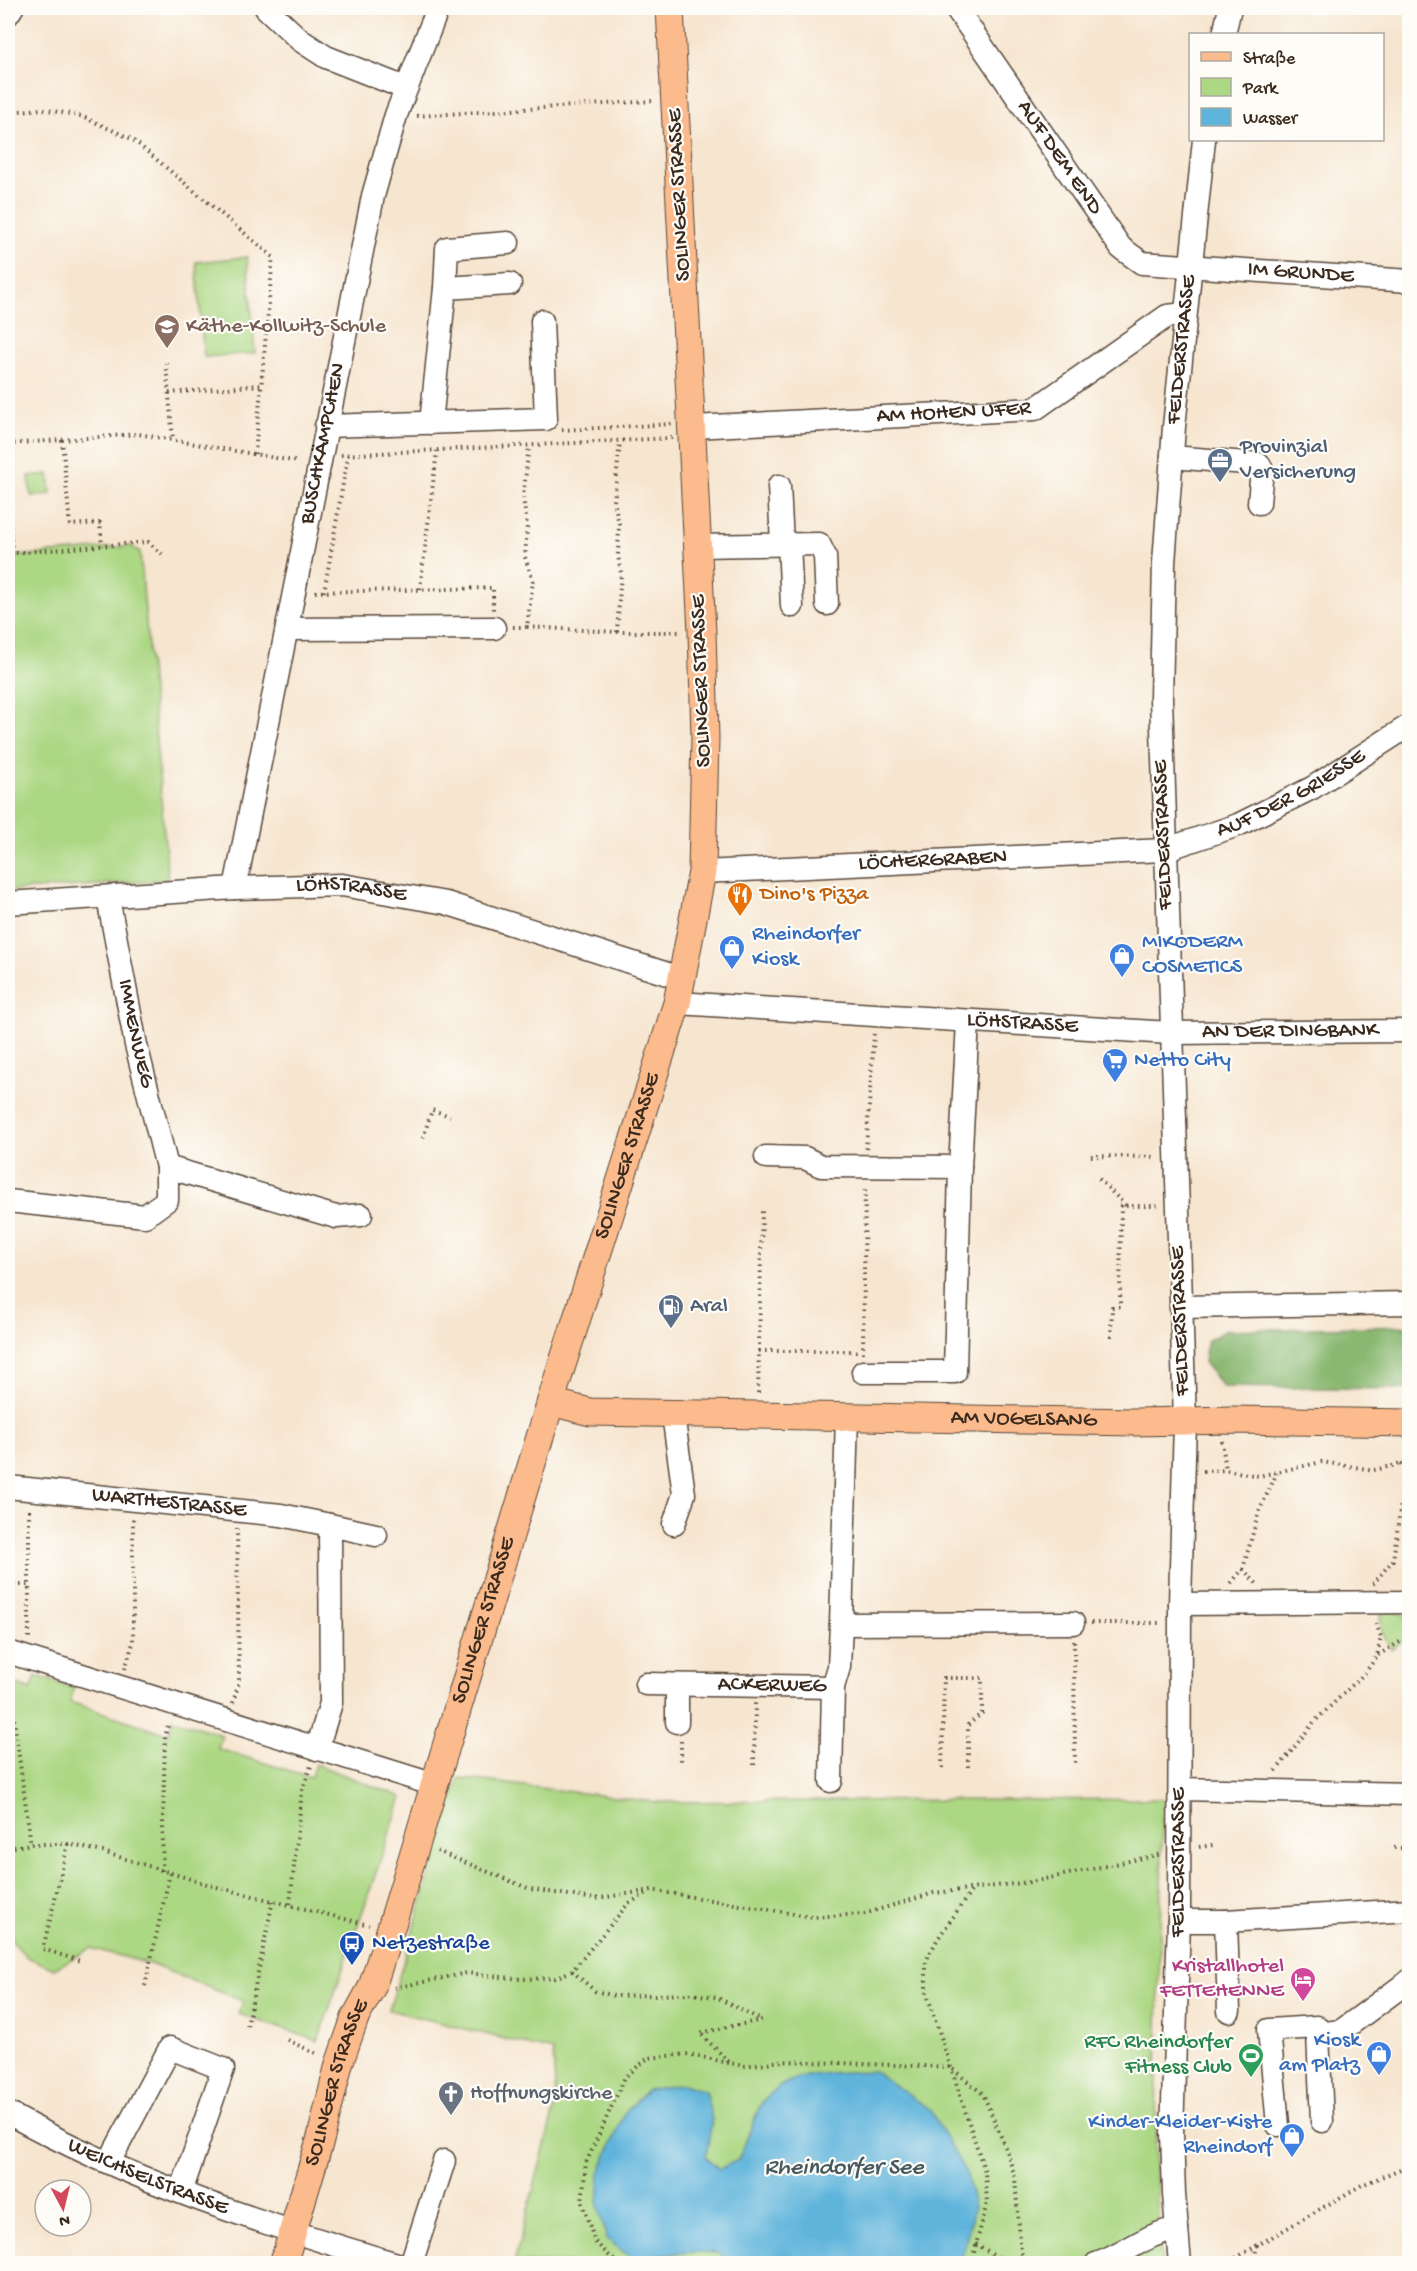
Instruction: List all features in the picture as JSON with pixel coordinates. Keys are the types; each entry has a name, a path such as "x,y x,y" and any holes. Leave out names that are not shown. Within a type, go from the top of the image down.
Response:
{"main road":[{"name":"SOLINGER STRASSE","path":"283,2264 321,2137 339,2064 355,2018 372,1987 390,1931 551,1402 680,991 702,872 705,738 702,632 670,8"},
{"name":"AM VOGELSANG","path":"551,1402 590,1412 1410,1423"}],"street":[{"path":"8,14 12,8"},
{"path":"266,8 300,40 326,57 405,88"},
{"name":"BUSCHKÄMPCHEN","path":"235,888 287,628 313,461 326,426 373,196 405,88 438,8"},
{"name":"AUF DEM END","path":"956,8 1121,248 1142,263 1189,265"},
{"path":"1224,33 1230,8"},
{"name":"FELDERSTRASSE","path":"1180,2264 1173,2133 1179,1921 1180,1614 1185,1420 1164,850 1161,687 1164,563 1172,457 1189,265 1204,141"},
{"path":"431,423 447,248 508,243"},
{"name":"IM GRUNDE","path":"1189,265 1410,281"},
{"path":"445,288 510,284"},
{"name":"AM HOHEN UFER","path":"693,432 1035,409 1167,316 1185,314"},
{"path":"326,426 546,419 542,321"},
{"path":"1172,457 1259,464 1262,469 1259,503"},
{"path":"778,486 792,606"},
{"path":"698,546 819,544 825,556 828,604"},
{"path":"287,628 494,628"},
{"name":"AUF DER GRIESSE","path":"1164,850 1238,825 1291,799 1410,725"},
{"name":"LÖCHERGRABEN","path":"702,872 1164,850"},
{"name":"LÖHSTRASSE","path":"8,903 235,888 342,885 446,903 680,991 875,1016 1171,1033"},
{"name":"IMMENWEG","path":"8,1201 145,1216 166,1200 168,1167 136,1045 108,898"},
{"path":"863,1372 955,1372 960,1167 968,1022"},
{"name":"AN DER DINGBANK","path":"1171,1033 1410,1031"},
{"path":"766,1157 805,1158 821,1166 960,1167"},
{"path":"168,1167 336,1217 362,1215"},
{"path":"1181,1306 1410,1303"},
{"path":"673,1414 684,1494 674,1524"},
{"name":"ACKERWEG","path":"646,1684 833,1687 839,1667 847,1416"},
{"name":"WARTHESTRASSE","path":"18,1488 281,1515 376,1535"},
{"path":"317,1749 331,1703 330,1526"},
{"path":"1180,1614 1214,1603 1410,1602"},
{"path":"841,1624 1073,1623"},
{"path":"18,1655 435,1785"},
{"path":"677,1685 677,1722"},
{"path":"831,1781 833,1687"},
{"path":"1180,1789 1410,1794"},
{"path":"1179,1921 1226,1921 1410,1910"},
{"path":"1226,1921 1229,2011"},
{"path":"1318,2034 1341,2031 1410,1980"},
{"path":"1278,2125 1269,2030 1317,2027 1322,2121"},
{"path":"109,2162 170,2049 223,2069 181,2192"},
{"name":"WEICHSELSTRASSE","path":"8,2113 109,2162 181,2192 292,2232"},
{"path":"411,2264 444,2161"},
{"path":"1096,2264 1109,2260 1147,2238 1177,2229"},
{"path":"292,2232 397,2264"}],"path":[{"path":"396,116 675,100"},
{"path":"8,112 42,109 81,116 132,139 273,257 255,454"},
{"path":"166,363 173,440"},
{"path":"169,393 261,385"},
{"path":"8,444 138,434 255,454 313,461 348,455 620,442 693,432"},
{"path":"62,440 70,525 100,524 102,546"},
{"path":"617,632 621,573 618,555 619,524 614,501 620,442"},
{"path":"527,627 533,581 525,557 527,525 523,497 529,446"},
{"path":"420,590 437,451"},
{"path":"324,592 348,455"},
{"path":"8,485 12,553 148,542 162,554"},
{"path":"293,591 492,588 494,628 702,632"},
{"path":"863,1372 865,1167 875,1016"},
{"path":"423,1138 432,1110 450,1116"},
{"path":"1091,1156 1175,1158"},
{"path":"1098,1179 1126,1206"},
{"path":"1111,1337 1112,1307 1120,1307 1121,1206 1177,1206"},
{"path":"758,1415 762,1210"},
{"path":"1232,1420 1232,1436 1221,1442 1226,1470 1260,1476 1322,1462 1374,1470 1410,1462"},
{"path":"1401,1464 1410,1476"},
{"path":"1214,1603 1243,1569 1259,1511 1278,1472"},
{"path":"1266,1791 1266,1779 1276,1771 1314,1722 1365,1673 1377,1656 1381,1637 1375,1620 1358,1602 1393,1560 1401,1504 1410,1482"},
{"path":"18,1488 29,1585 18,1655 9,1683 31,1844"},
{"path":"120,1687 133,1643 133,1499"},
{"path":"228,1721 239,1682 238,1533"},
{"path":"8,1585 29,1585"},
{"path":"1075,1767 1073,1623 1180,1614"},
{"path":"1377,1656 1410,1636"},
{"path":"942,1768 944,1678 982,1678 982,1713 968,1725 968,1769"},
{"path":"754,1766 755,1686"},
{"path":"162,1871 165,1736 175,1704"},
{"path":"290,1904 302,1791 317,1749"},
{"path":"417,1843 530,1888 594,1899 652,1890 812,1917 864,1914 934,1893 1031,1882 1180,1850"},
{"path":"8,1848 31,1844 68,1844 390,1931"},
{"path":"68,1844 44,1950 80,1961"},
{"path":"1394,1848 1410,1848"},
{"path":"145,1986 170,1873"},
{"path":"372,1987 393,1989 467,1973 555,1978 572,1971 628,1904 652,1890"},
{"path":"971,2264 987,2203 985,2172 926,1991 927,1961 937,1940 972,1890"},
{"path":"247,2026 273,1900"},
{"path":"572,1971 595,1991 615,1996 692,1994 716,1997 762,2020 700,2033 730,2063"},
{"path":"287,2040 339,2064"},
{"path":"618,2264 595,2242 582,2202 586,2163 625,2077 648,2058 688,2054 743,2066 782,2061 950,2067 983,2094 1007,2151 1015,2178 1021,2252 1028,2264"},
{"path":"1225,2264 1362,2185 1410,2165"},
{"path":"976,2244 1009,2264"},
{"path":"1253,2264 1257,2244"}],"green space":[{"path":"247,257 255,353 204,357 196,262"},
{"path":"49,474 51,494 31,496 29,476"},
{"path":"131,546 140,552 168,880 8,891 8,557"},
{"path":"1409,1326 1409,1389 1223,1387 1204,1362 1207,1341 1226,1330"},
{"path":"1393,1610 1409,1617 1409,1648 1404,1640 1391,1649 1384,1637 1380,1615"},
{"path":"36,1676 74,1688 70,1702 168,1734 173,1719 222,1735 218,1749 311,1777 315,1764 402,1797 318,2041 239,2014 243,2001 150,1964 91,1948 54,1969 27,1957 8,1937 8,1682 31,1690"},
{"path":"459,1778 655,1802 1163,1799 1155,2164 1161,2263 514,2263 556,2103 553,2051 389,2010"}],"water":[{"name":"Rheindorfer See","path":"874,2071 930,2110 967,2175 974,2207 961,2263 734,2264 718,2253 693,2252 630,2257 607,2239 598,2205 600,2171 625,2113 647,2090 683,2084 705,2091 712,2119 706,2157 719,2169 738,2160 761,2105 774,2090 800,2078 815,2075"}],"place":[{"name":"Käthe-Kollwitz-Schule","path":"167,350"},
{"name":"Provinzial Versicherung","path":"1220,484"},
{"name":"Dino's Pizza","path":"740,918"},
{"name":"Rheindorfer Kiosk","path":"732,971"},
{"name":"MIKODERM COSMETICS","path":"1122,979"},
{"name":"Netto City","path":"1115,1084"},
{"name":"Aral","path":"671,1330"},
{"name":"Netzestraße","path":"352,1967"},
{"name":"Kristallhotel FETTEHENNE","path":"1303,2003"},
{"name":"Kiosk am Platz","path":"1379,2077"},
{"name":"RFC Rheindorfer Fitness Club","path":"1251,2079"},
{"name":"Hoffnungskirche","path":"451,2117"},
{"name":"Kinder-Kleider-Kiste Rheindorf","path":"1292,2159"}]}
